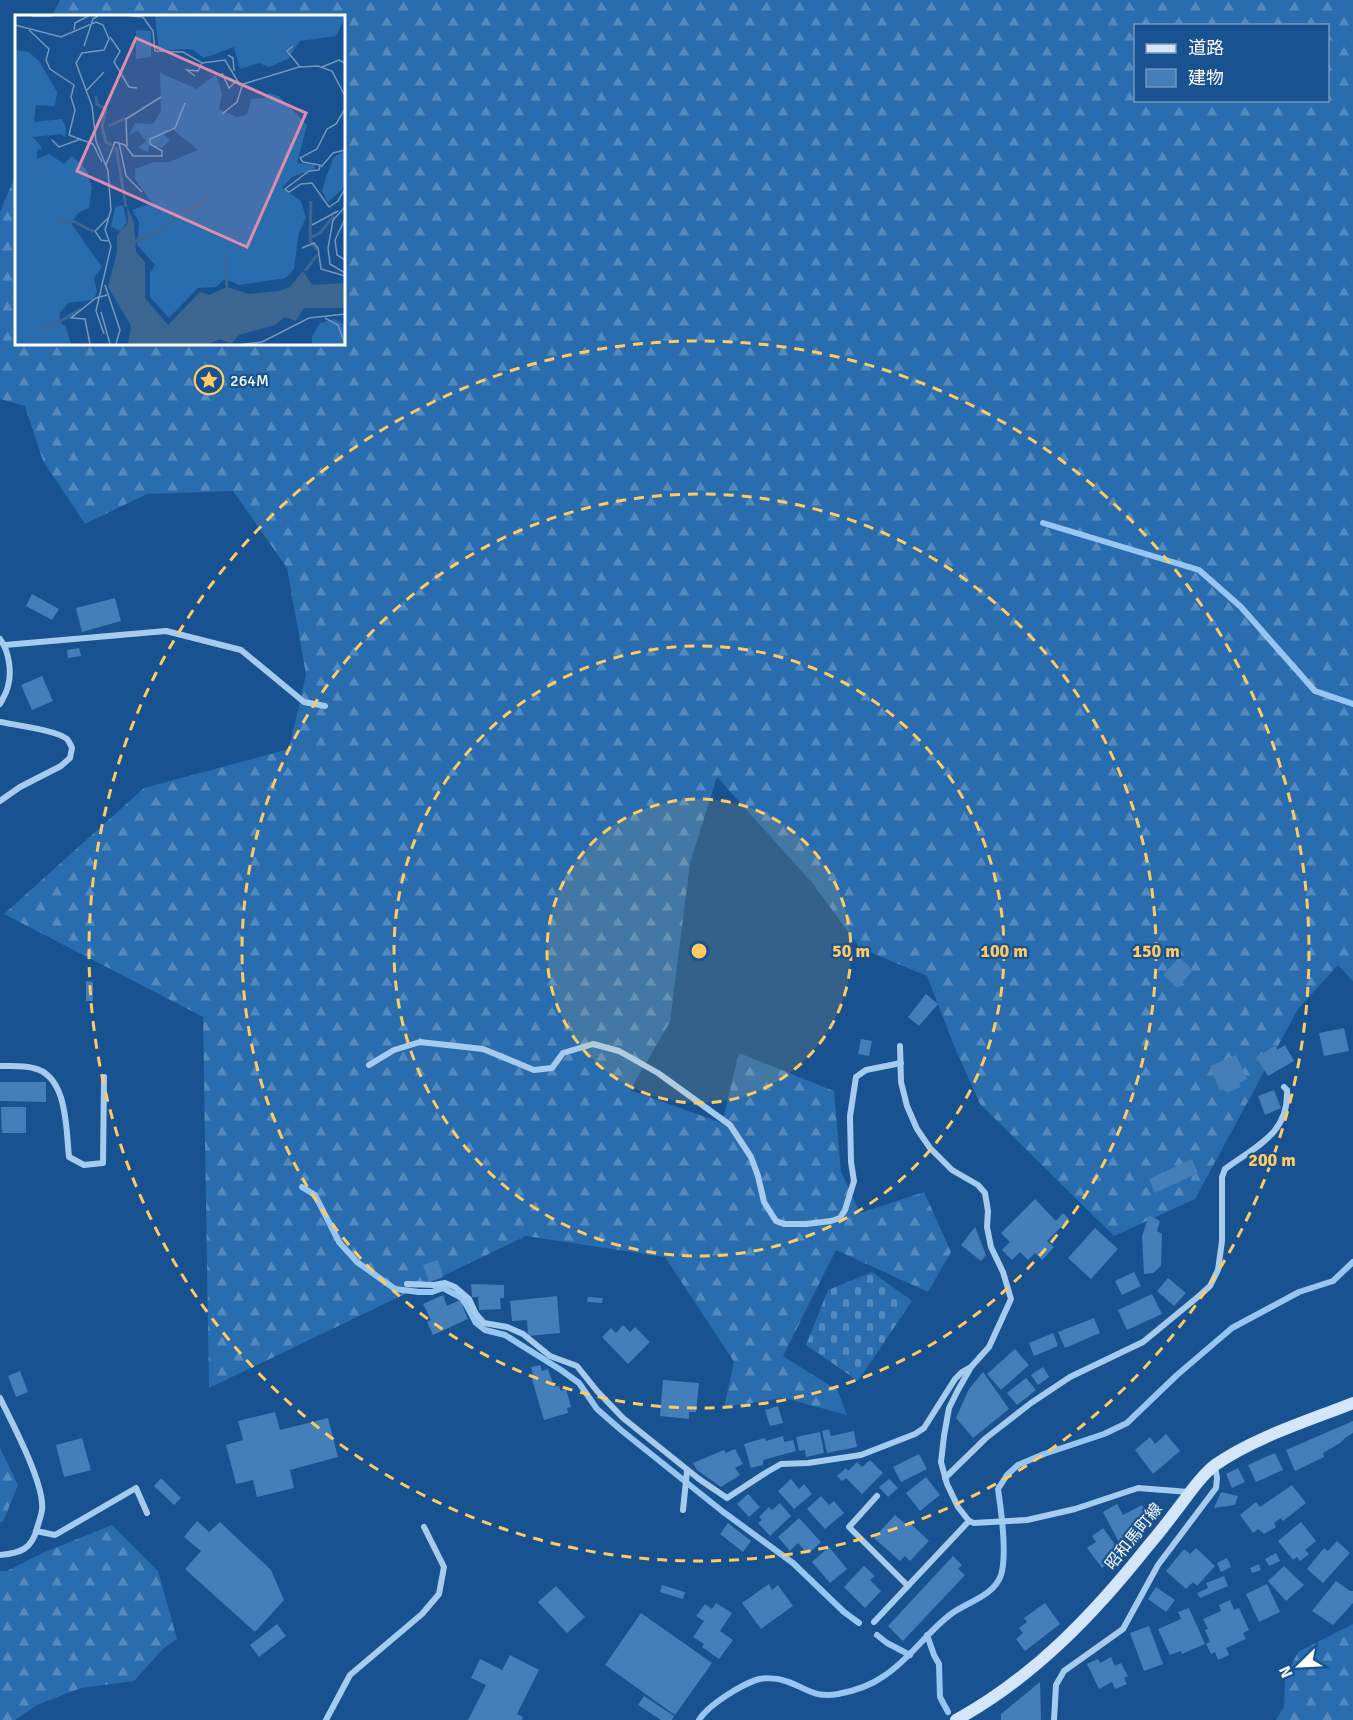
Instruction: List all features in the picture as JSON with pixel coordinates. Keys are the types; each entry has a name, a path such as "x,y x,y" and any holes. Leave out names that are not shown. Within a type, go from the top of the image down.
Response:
{"main road":[{"name":"昭和馬町線","path":"956,1720 1023,1677 1076,1630 1148,1547 1202,1476 1234,1453 1278,1432 1353,1403"}],"street":[{"path":"5,645 166,631 241,650 304,702 325,706"},
{"path":"0,639 5,645 10,666 8,686 0,704"},
{"path":"0,722 60,736 67,740 72,748 70,758 61,766 20,787 0,801"},
{"path":"369,1065 394,1050 420,1042 483,1049 534,1070 552,1068 563,1053 593,1044 619,1051 658,1073 730,1125 751,1157 764,1202 776,1221 784,1224 806,1224 840,1218 845,1210 854,1181 851,1162 850,1116 856,1077 866,1070 901,1063"},
{"path":"900,1046 901,1082 917,1129 930,1148 952,1170 978,1185 985,1193 991,1247 1003,1272 1011,1299 988,1347 971,1367 949,1408 941,1462 945,1478 958,1507 969,1521 974,1523 1027,1520 1076,1509 1138,1488 1190,1492"},
{"path":"0,1066 34,1068 49,1074 63,1103 69,1158 84,1165 103,1163 104,1077"},
{"path":"945,1478 986,1438 1031,1404 1070,1377 1143,1342 1210,1286 1218,1270 1222,1241 1222,1177 1225,1169 1274,1134 1287,1104 1287,1090 1284,1087"},
{"path":"406,1284 445,1283 455,1287 469,1299 476,1314 484,1323 507,1327 523,1334 550,1356 577,1366 623,1418 687,1470 727,1498 781,1464 808,1463 861,1455 915,1434 924,1428 955,1379 971,1367"},
{"path":"0,1398 40,1488 42,1508 29,1546 18,1552 0,1555"},
{"path":"1054,1720 1056,1686 1064,1671 1123,1629 1158,1565 1215,1488 1217,1478 1215,1466"},
{"path":"683,1510 687,1470"},
{"path":"36,1531 55,1535 136,1488 147,1513"},
{"path":"877,1496 849,1527 908,1586"},
{"path":"874,1622 969,1521"},
{"path":"326,1720 351,1675 422,1614 439,1594 444,1567 424,1527"}],"green space":[{"path":"60,0 1353,0 1353,981 1338,965 1298,1009 1195,1199 1114,1236 980,1104 927,976 860,948 814,885 717,777 690,863 670,1022 630,1090 722,1123 739,1053 834,1091 841,1172 860,1213 924,1192 951,1252 928,1292 836,1250 783,1356 838,1391 847,1415 784,1398 724,1407 734,1362 665,1257 526,1236 209,1388 203,1017 4,914 144,788 289,749 306,675 287,568 233,491 147,494 85,524 43,461 25,406 0,399 0,212 15,176 15,345 345,345 345,15 52,15"},
{"path":"872,1272 912,1301 858,1381 806,1345 828,1290"},
{"path":"0,1448 18,1485 3,1522 0,1522"},
{"path":"112,1525 158,1571 177,1639 164,1648 134,1681 81,1688 37,1705 15,1720 0,1720 0,1571 7,1571 45,1552"},
{"path":"1353,1624 1353,1720 1276,1720 1284,1707 1285,1677 1298,1652"}],"building":[{"path":"32,594 59,609 52,620 26,606"},
{"path":"115,598 121,621 82,632 76,608"},
{"path":"79,648 81,656 68,658 67,650"},
{"path":"42,676 53,701 32,710 21,685"},
{"path":"1179,957 1193,970 1178,988 1163,975"},
{"path":"86,981 93,982 93,1001 86,1001"},
{"path":"926,994 938,1004 919,1026 908,1017"},
{"path":"1344,1028 1349,1051 1324,1056 1319,1033"},
{"path":"861,1039 872,1041 869,1056 858,1054"},
{"path":"1285,1045 1294,1061 1268,1076 1256,1057 1275,1046 1277,1050"},
{"path":"1236,1055 1247,1079 1239,1083 1241,1087 1227,1093 1225,1089 1220,1091 1210,1066"},
{"path":"0,1082 46,1082 46,1102 0,1101"},
{"path":"1274,1090 1281,1108 1265,1115 1258,1096"},
{"path":"1,1107 26,1107 26,1133 2,1133"},
{"path":"1192,1159 1198,1173 1155,1193 1149,1179"},
{"path":"1035,1199 1056,1221 1063,1213 1069,1219 1047,1241 1054,1247 1042,1260 1035,1253 1028,1260 1020,1252 1012,1260 1002,1250 1010,1242 1001,1233"},
{"path":"1149,1215 1160,1221 1157,1231 1162,1234 1161,1266 1153,1273 1144,1274 1142,1236"},
{"path":"975,1227 986,1255 981,1261 961,1245"},
{"path":"1095,1228 1118,1249 1091,1279 1068,1258"},
{"path":"438,1260 443,1277 429,1282 423,1265"},
{"path":"1134,1272 1141,1286 1122,1295 1115,1281"},
{"path":"1168,1278 1186,1293 1174,1306 1157,1291"},
{"path":"471,1284 504,1285 504,1298 500,1298 501,1309 479,1310 478,1297 472,1297"},
{"path":"1152,1294 1162,1314 1127,1330 1118,1310"},
{"path":"443,1295 447,1306 460,1300 468,1319 433,1335 427,1322 431,1320 423,1304"},
{"path":"557,1296 560,1333 528,1336 527,1320 512,1321 510,1301"},
{"path":"588,1297 603,1298 602,1303 587,1302"},
{"path":"1094,1318 1100,1333 1065,1348 1058,1332"},
{"path":"623,1325 630,1332 635,1327 650,1342 628,1364 602,1337 611,1328 616,1333"},
{"path":"1053,1333 1058,1346 1034,1356 1029,1343"},
{"path":"1015,1349 1029,1365 1001,1390 987,1374"},
{"path":"540,1365 542,1371 548,1369 554,1387 559,1386 561,1391 566,1389 571,1407 567,1408 568,1413 544,1420 532,1379 531,1367"},
{"path":"1043,1367 1049,1377 1038,1385 1031,1375"},
{"path":"20,1371 28,1392 16,1397 8,1376"},
{"path":"983,1372 1009,1409 973,1438 956,1418 969,1389"},
{"path":"1026,1378 1036,1390 1017,1405 1007,1393"},
{"path":"663,1380 699,1383 696,1412 689,1412 689,1419 660,1416"},
{"path":"778,1406 783,1423 770,1426 765,1410"},
{"path":"275,1412 280,1430 328,1418 338,1457 290,1470 294,1488 257,1497 253,1480 236,1484 226,1445 243,1440 238,1421"},
{"path":"1353,1421 1353,1433 1323,1453 1324,1457 1295,1471 1286,1450"},
{"path":"829,1429 831,1436 854,1431 857,1447 827,1453 822,1431"},
{"path":"820,1432 824,1453 806,1457 805,1450 799,1451 796,1437"},
{"path":"1166,1434 1180,1451 1153,1474 1135,1450 1150,1437 1155,1444"},
{"path":"783,1436 784,1442 793,1440 796,1451 763,1460 763,1465 751,1468 744,1444"},
{"path":"82,1438 91,1470 64,1477 56,1445"},
{"path":"735,1449 743,1464 735,1468 740,1475 721,1487 697,1470 693,1463 724,1450 726,1453"},
{"path":"1275,1453 1283,1470 1256,1482 1248,1465"},
{"path":"919,1454 927,1469 901,1482 893,1467"},
{"path":"870,1460 883,1473 862,1494 846,1478 842,1481 837,1476 846,1468 848,1471 857,1462 862,1467"},
{"path":"1238,1468 1245,1482 1232,1488 1226,1474"},
{"path":"926,1477 940,1495 920,1511 906,1493"},
{"path":"161,1478 181,1498 174,1505 154,1486"},
{"path":"791,1479 799,1489 804,1484 812,1494 794,1509 778,1491"},
{"path":"889,1479 898,1488 888,1497 879,1487"},
{"path":"1292,1485 1306,1503 1283,1521 1281,1518 1274,1523 1276,1527 1264,1534 1258,1529 1253,1533 1240,1515 1256,1502 1260,1507"},
{"path":"1221,1492 1238,1496 1235,1505 1214,1508"},
{"path":"748,1494 760,1507 749,1517 737,1504"},
{"path":"821,1496 829,1505 834,1501 844,1513 825,1529 807,1509"},
{"path":"780,1503 791,1516 770,1536 758,1523 762,1520 759,1517 769,1507 772,1510"},
{"path":"1117,1504 1123,1515 1142,1505 1150,1520 1131,1530 1137,1540 1122,1548 1103,1512"},
{"path":"895,1515 908,1526 910,1523 929,1541 910,1561 905,1556 900,1561 874,1538"},
{"path":"799,1518 821,1542 808,1554 798,1543 790,1551 778,1537"},
{"path":"197,1521 209,1532 220,1522 271,1570 284,1600 255,1632 185,1569 201,1551 184,1537"},
{"path":"1301,1522 1316,1541 1305,1550 1309,1554 1300,1561 1297,1557 1293,1560 1278,1541"},
{"path":"728,1523 751,1541 743,1552 720,1534"},
{"path":"1103,1528 1122,1554 1102,1568 1087,1548 1096,1542 1092,1536"},
{"path":"1337,1541 1350,1553 1323,1583 1307,1569 1324,1548 1328,1551"},
{"path":"829,1547 847,1569 830,1583 812,1562"},
{"path":"1196,1548 1215,1566 1197,1586 1193,1582 1186,1589 1166,1571 1184,1549 1190,1554"},
{"path":"1276,1553 1280,1561 1269,1566 1265,1559"},
{"path":"953,1556 962,1565 958,1569 965,1575 903,1641 888,1626"},
{"path":"1227,1558 1231,1567 1221,1572 1217,1563"},
{"path":"1259,1564 1261,1570 1252,1573 1250,1568"},
{"path":"864,1566 875,1576 870,1580 881,1591 865,1608 844,1587"},
{"path":"1284,1566 1304,1585 1286,1601 1268,1581"},
{"path":"1224,1576 1228,1586 1200,1598 1197,1593 1208,1588 1206,1583"},
{"path":"1336,1581 1353,1591 1353,1603 1333,1625 1312,1611"},
{"path":"769,1584 772,1590 778,1585 793,1606 761,1629 742,1603"},
{"path":"1267,1584 1280,1612 1259,1622 1246,1594"},
{"path":"662,1585 685,1592 683,1599 660,1592"},
{"path":"556,1586 585,1617 567,1633 538,1602"},
{"path":"1156,1587 1175,1600 1166,1612 1148,1599"},
{"path":"1230,1600 1234,1610 1239,1608 1249,1630 1243,1633 1246,1639 1226,1648 1229,1655 1218,1660 1215,1652 1211,1654 1206,1644 1210,1642 1205,1630 1208,1629 1203,1619 1221,1611 1219,1605"},
{"path":"716,1603 732,1613 720,1631 733,1640 719,1659 702,1647 704,1644 693,1637 704,1621 696,1616 705,1604 712,1609"},
{"path":"1045,1603 1060,1624 1025,1651 1016,1639 1023,1633 1019,1628 1027,1622 1024,1618"},
{"path":"1189,1608 1205,1644 1182,1654 1181,1651 1170,1655 1158,1629 1181,1619 1178,1612"},
{"path":"641,1613 712,1663 675,1715 605,1665"},
{"path":"277,1624 286,1636 259,1657 250,1645"},
{"path":"1149,1626 1163,1664 1144,1671 1130,1633"},
{"path":"510,1655 539,1670 517,1714 523,1717 522,1720 468,1720 486,1685 471,1678 480,1659 502,1670"},
{"path":"1111,1657 1115,1666 1121,1663 1128,1676 1124,1678 1127,1684 1115,1689 1112,1682 1099,1689 1087,1664 1098,1659 1100,1663"},
{"path":"1040,1682 1041,1720 1001,1720 1001,1714"},
{"path":"644,1696 674,1716 672,1720 661,1720 638,1705"}],"waterway":[{"path":"1043,523 1199,570 1241,607 1315,691 1353,704"},
{"path":"302,1187 315,1195 339,1242 357,1262 395,1289 432,1292 443,1288 460,1297 476,1323 485,1330 505,1335 579,1383 597,1409 621,1430 722,1511 793,1563 844,1612 859,1623"},
{"path":"699,1720 703,1714 726,1696 759,1679 779,1679 814,1693 829,1695 862,1688 884,1676 902,1662 942,1621 979,1598 997,1582 1003,1567 1003,1532 998,1489 1007,1475 1018,1465 1104,1434 1127,1423 1177,1375 1232,1328 1299,1292 1333,1281 1353,1262"},
{"path":"877,1635 910,1655"},
{"path":"927,1635 939,1664 940,1697 948,1712"}],"place":[{"name":"264M","path":"209,380"}]}
